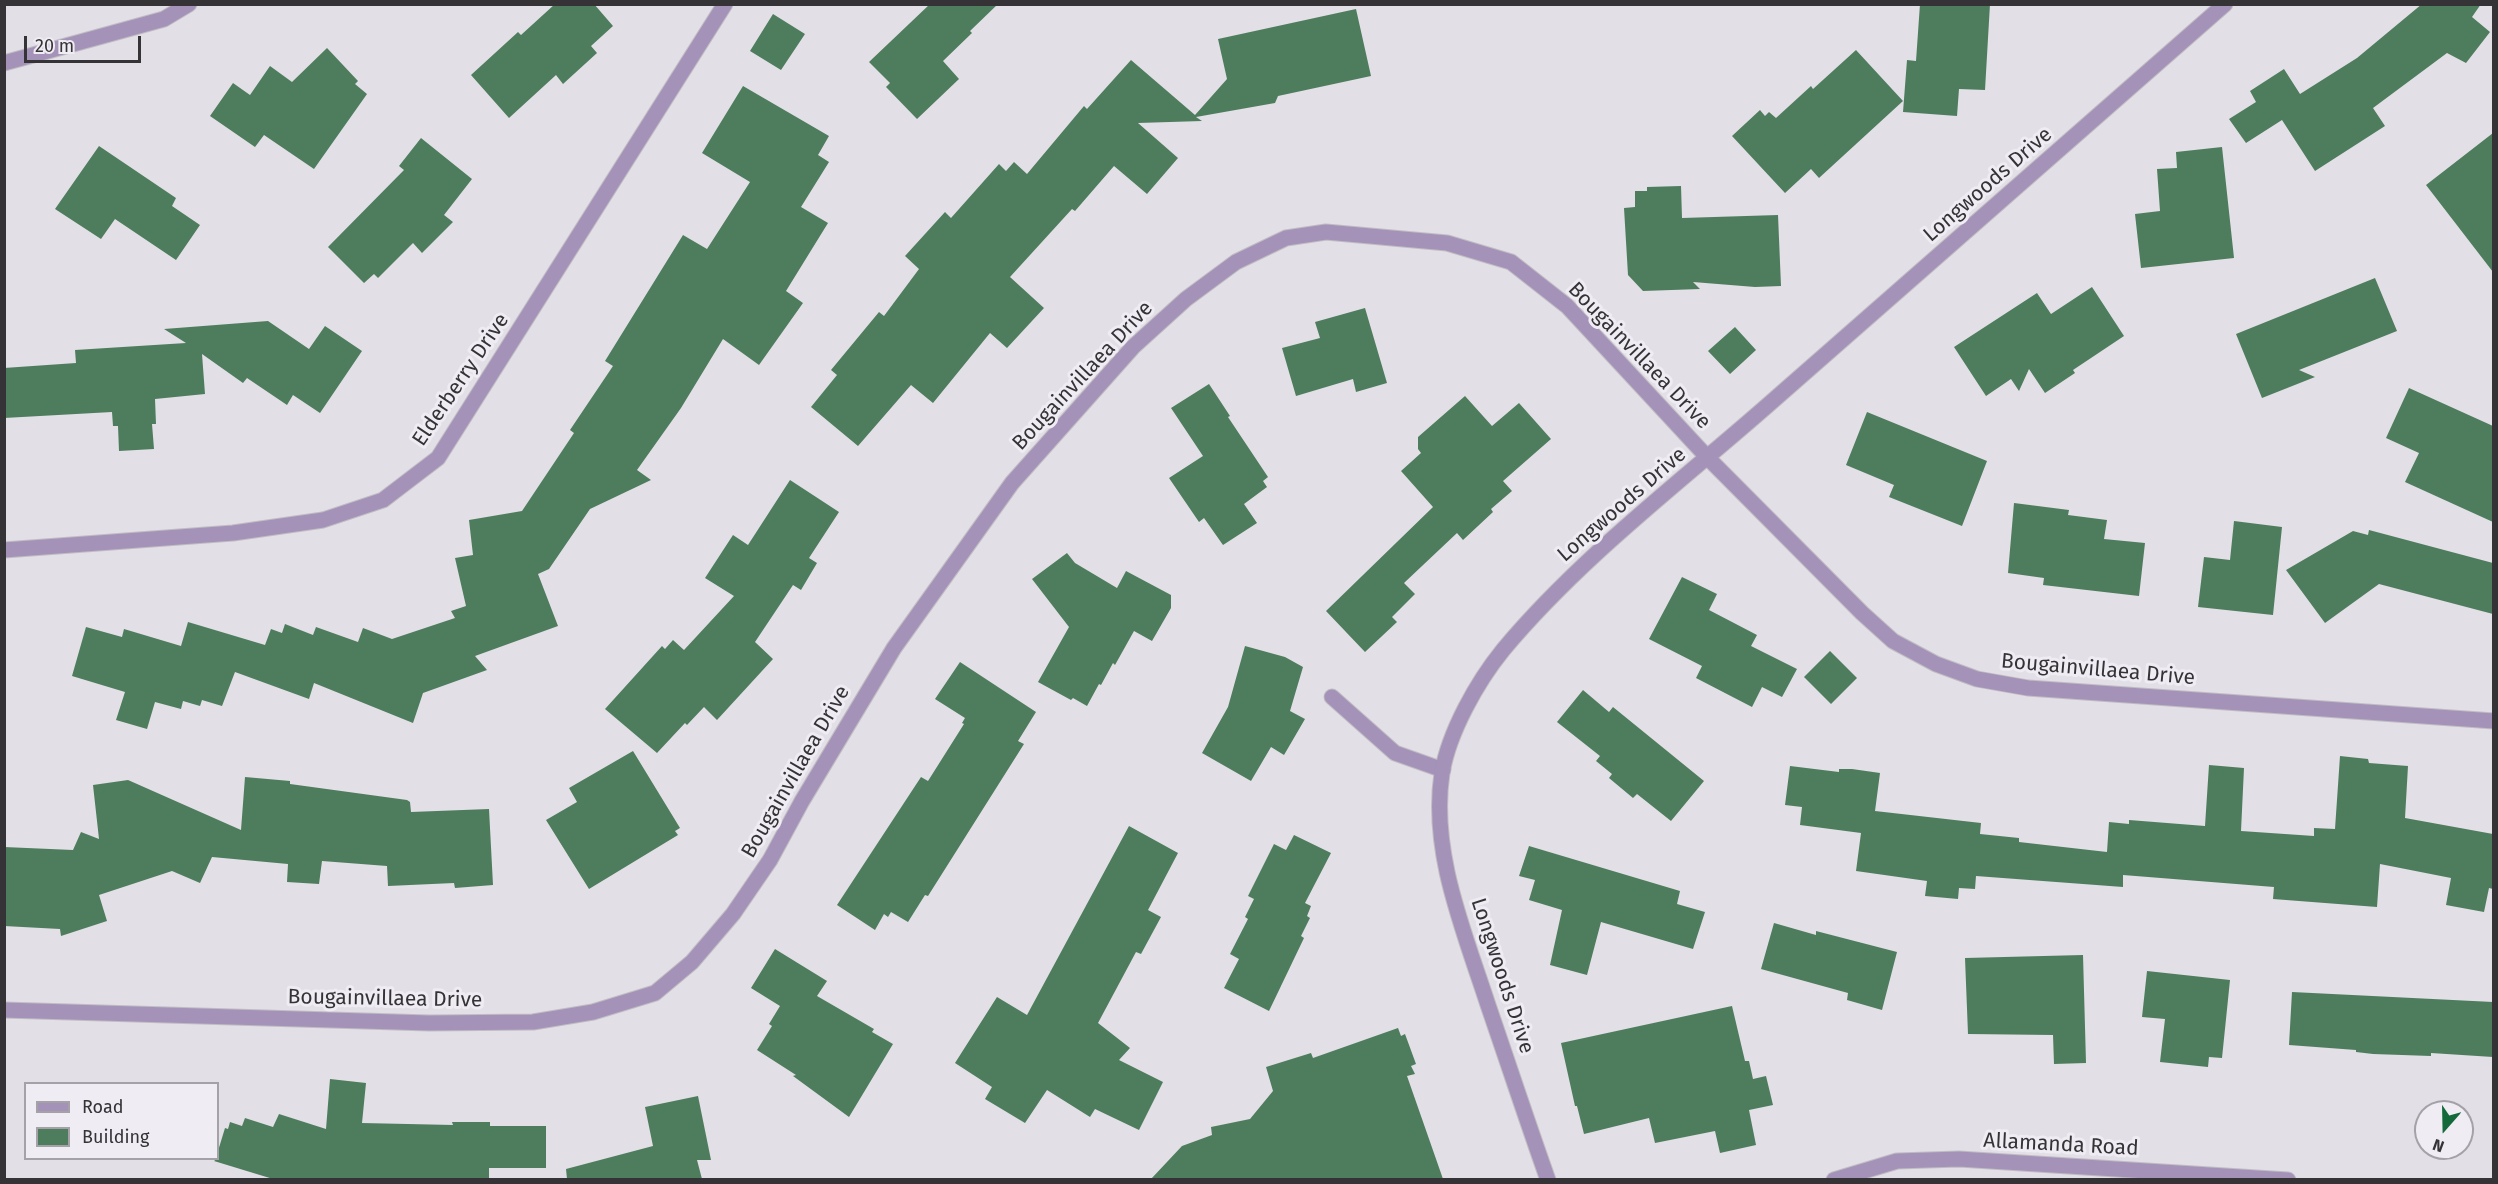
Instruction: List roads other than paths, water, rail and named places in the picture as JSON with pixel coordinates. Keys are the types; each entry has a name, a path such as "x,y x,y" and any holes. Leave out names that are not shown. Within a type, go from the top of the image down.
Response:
{"street":[{"path":"4,63 164,19 189,4"},
{"name":"Elderberry Drive","path":"4,549 233,533 323,520 383,500 438,458 725,4"},
{"name":"Longwoods Drive","path":"1548,1179 1470,950 1443,856 1439,812 1443,770 1455,729 1501,653 1575,572 2225,4"},
{"name":"Bougainvillaea Drive","path":"4,1010 429,1023 533,1022 593,1012 655,993 692,962 733,914 770,860 802,801 894,648 1012,483 1133,347 1186,299 1236,262 1286,238 1326,232 1447,243 1511,262 1567,306 1708,458 1862,613 1893,641 1936,664 1977,679 2028,688 2493,721"},
{"path":"1332,697 1395,753 1443,770"},
{"name":"Allamanda Road","path":"1834,1179 1897,1161 1959,1160 2288,1179"}]}
